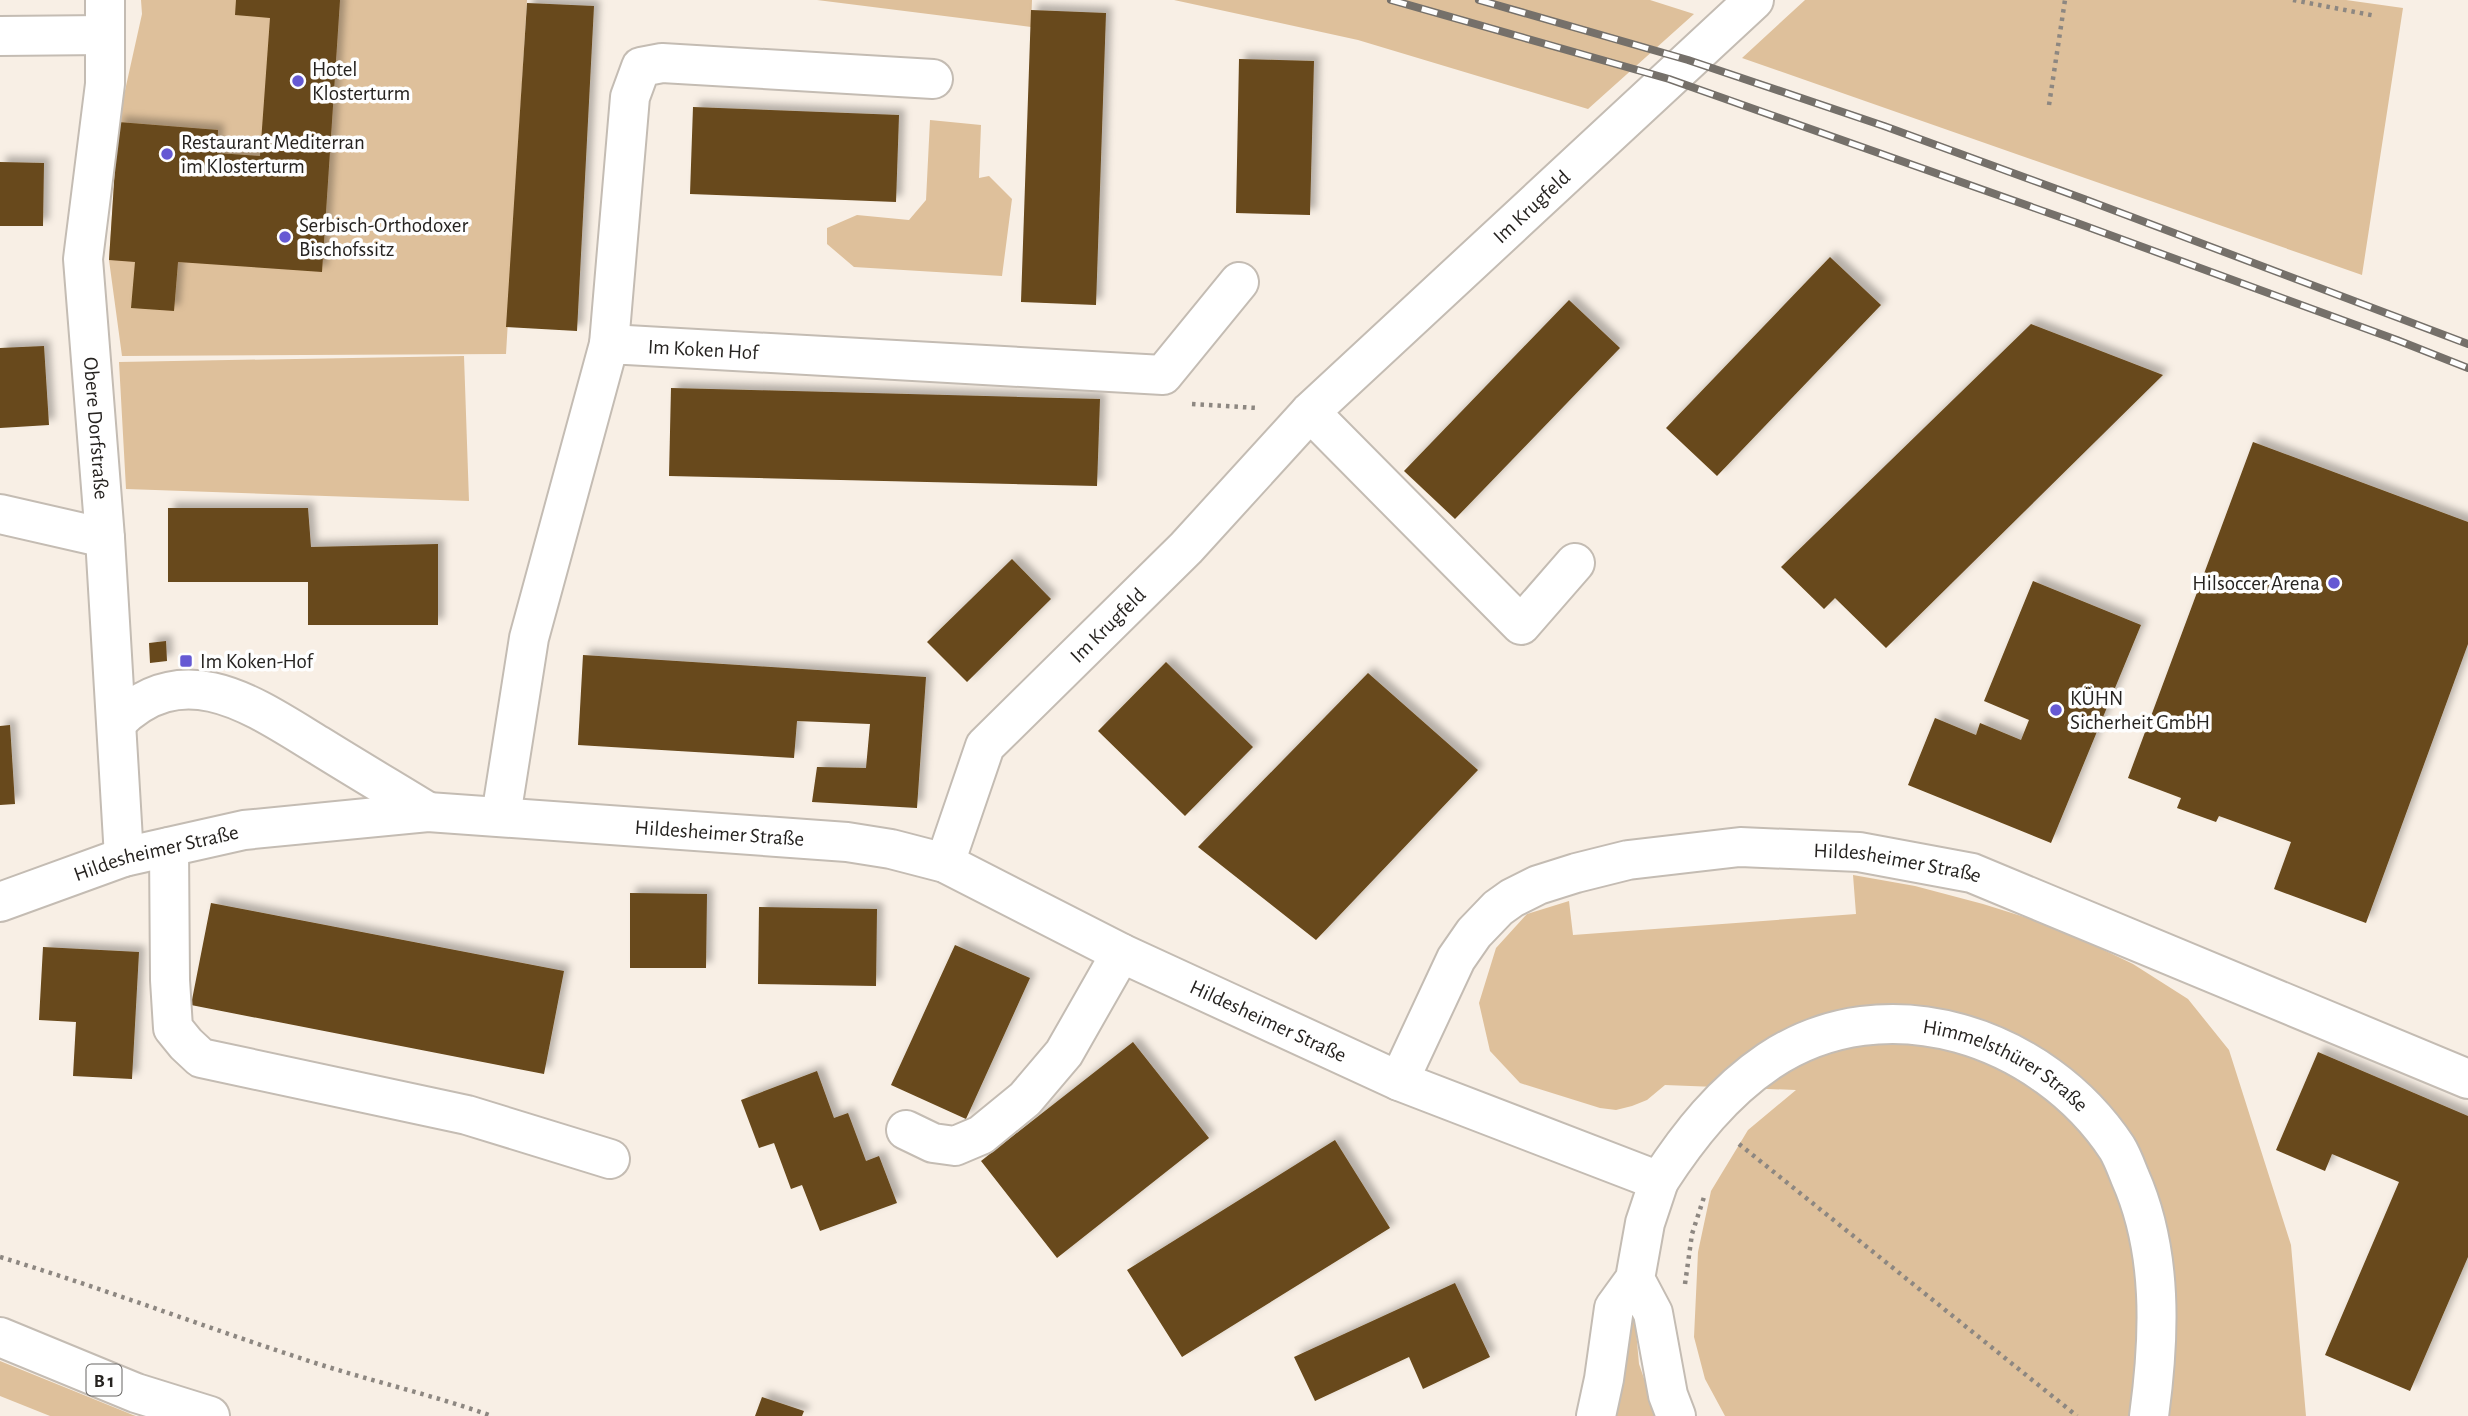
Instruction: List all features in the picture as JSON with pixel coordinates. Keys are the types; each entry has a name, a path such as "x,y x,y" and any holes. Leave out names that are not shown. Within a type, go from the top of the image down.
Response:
{"main road":[{"name":"Im Krugfeld","path":"946,863 985,746 1186,548 1310,412 1754,0"},
{"path":"0,36 105,18"},
{"name":"Obere Dorfstraße","path":"105,18 105,84 83,259 105,537 124,857"},
{"path":"500,816 529,638 609,344 630,97 641,67 662,63 933,79"},
{"path":"1163,375 1239,282"},
{"name":"Im Koken Hof","path":"609,344 1163,375"},
{"path":"1310,412 1521,625 1575,563"},
{"path":"0,514 105,537"},
{"path":"117,722 131,708 159,694 194,690 231,696 269,715 428,812"},
{"name":"Hildesheimer Straße","path":"0,902 124,857 244,830 428,812 847,842 891,849 946,863 1121,953 1399,1082 1659,1181"},
{"path":"169,847 173,1028 201,1058 467,1115 610,1158"},
{"name":"Hildesheimer Straße","path":"1399,1082 1456,959 1474,933 1498,908 1512,898 1538,885 1628,860 1740,847 1859,852 1972,873 2468,1079"},
{"path":"906,1130 933,1143 955,1146 981,1135 1025,1099 1064,1053 1121,953"},
{"name":"Himmelsthürer Straße","path":"1634,1279 1645,1223 1659,1181 1706,1116 1744,1081 1782,1054 1816,1037 1868,1025 1926,1026 1961,1032 1999,1046 2039,1068 2080,1102 2117,1149 2138,1196 2154,1256 2155,1373 2149,1416"},
{"path":"1597,1416 1614,1308 1634,1279 1653,1313 1668,1395 1676,1416"},
{"name":"B 1","path":"0,1337 136,1393 210,1416"}],"path":[{"path":"2049,105 2065,0"},
{"path":"2293,0 2376,16"},
{"path":"1163,375 1176,403 1310,412"},
{"path":"1706,1116 2077,1416"},
{"path":"1685,1292 1692,1234 1699,1207 1709,1185"},
{"path":"0,1257 92,1285 306,1360 445,1399 492,1416"}],"shaded area":[{"path":"141,0 527,0 506,354 122,356 109,260 118,122 142,14"},
{"path":"817,0 1032,0 1031,27"},
{"path":"1174,0 1650,0 1694,14 1588,109 1358,40"},
{"path":"1805,0 2346,0 2403,8 2362,275 1742,58"},
{"path":"930,120 981,125 979,178 989,176 1012,199 1002,276 854,267 827,244 827,228 857,215 909,220 926,200"},
{"path":"464,356 469,501 126,489 119,362"},
{"path":"1853,875 1915,886 2056,927 2133,964 2188,999 2229,1050 2291,1245 2306,1416 1725,1416 1705,1379 1694,1337 1698,1252 1711,1191 1748,1130 1796,1090 1665,1085 1647,1100 1632,1106 1616,1110 1600,1108 1520,1083 1490,1051 1479,1003 1496,948 1527,914 1569,901 1573,935 1856,914"},
{"path":"1624,1308 1634,1308 1639,1364 1657,1416 1609,1416"},
{"path":"0,1361 136,1416 50,1416 0,1396"}],"building":[{"path":"236,0 340,0 322,272 178,262 174,311 131,308 135,262 109,260 118,122 218,130 217,153 260,156 270,18 235,15"},
{"path":"527,3 594,6 577,331 506,327"},
{"path":"1031,10 1106,13 1096,305 1021,302"},
{"path":"1239,59 1314,61 1310,215 1236,213"},
{"path":"693,107 899,115 896,202 690,194"},
{"path":"0,162 44,163 43,226 0,226"},
{"path":"1830,257 1881,305 1717,476 1666,428"},
{"path":"1569,300 1620,348 1455,519 1404,471"},
{"path":"2031,324 2163,375 1886,648 1835,598 1824,609 1781,567"},
{"path":"44,346 49,425 0,428 0,348"},
{"path":"671,388 1100,399 1097,486 669,476"},
{"name":"Hilsoccer Arena","path":"2253,442 2468,522 2468,644 2366,923 2274,889 2291,842 2219,816 2216,822 2177,808 2181,798 2128,778"},
{"path":"168,508 308,508 311,547 438,544 438,625 308,625 308,582 168,582"},
{"path":"1012,559 1051,599 967,682 927,642"},
{"name":"KÜHN Sicherheit GmbH","path":"2033,581 2141,625 2051,843 1908,785 1935,718 1976,735 1980,723 2021,740 2029,720 1984,701"},
{"path":"166,641 167,661 150,663 149,643"},
{"path":"583,655 926,677 917,808 812,802 817,767 866,768 870,724 797,721 794,758 578,745"},
{"path":"1166,662 1253,747 1185,816 1098,731"},
{"path":"1368,673 1478,770 1316,940 1198,847"},
{"path":"10,725 15,804 0,805 0,726"},
{"path":"630,893 707,894 706,968 630,968"},
{"path":"211,903 564,971 544,1074 191,1005"},
{"path":"759,907 877,909 876,986 758,984"},
{"path":"955,945 1030,978 966,1119 891,1085"},
{"path":"43,947 139,952 132,1079 73,1076 76,1022 39,1020"},
{"path":"1133,1042 1209,1138 1057,1258 981,1161"},
{"path":"2318,1052 2468,1116 2468,1257 2410,1391 2325,1355 2399,1182 2332,1154 2325,1171 2276,1150"},
{"path":"817,1071 834,1118 848,1113 866,1161 879,1156 897,1203 820,1231 802,1185 791,1189 774,1143 759,1148 741,1100"},
{"path":"1335,1140 1390,1228 1182,1357 1127,1270"},
{"path":"1455,1283 1490,1357 1423,1389 1409,1357 1315,1401 1294,1357"},
{"path":"762,1397 804,1411 802,1416 755,1416"}],"railway":[{"path":"1391,0 1669,79 2077,223 2468,368"},
{"path":"1479,0 1688,60 1884,126 2468,344"}],"place":[{"name":"Hotel Klosterturm","path":"298,81"},
{"name":"Restaurant Mediterran im Klosterturm","path":"167,154"},
{"name":"Serbisch-Orthodoxer Bischofssitz","path":"285,237"},
{"name":"Hilsoccer Arena","path":"2334,583"},
{"name":"Im Koken-Hof","path":"186,661"},
{"name":"KÜHN Sicherheit GmbH","path":"2056,710"}]}
